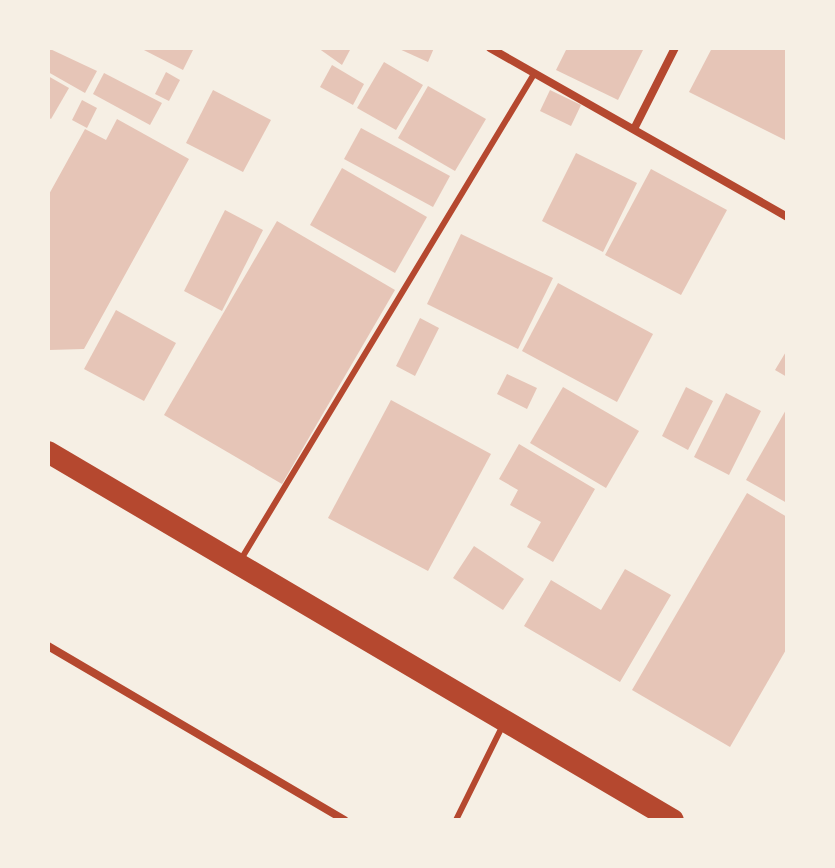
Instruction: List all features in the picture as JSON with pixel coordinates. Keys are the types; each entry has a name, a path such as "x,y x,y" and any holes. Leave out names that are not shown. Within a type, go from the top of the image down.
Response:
{"highway":[{"path":"48,452 673,820"}],"street":[{"path":"490,48 787,217"},
{"path":"634,129 675,48"},
{"path":"48,646 345,820"}],"lane":[{"path":"238,565 534,74"},
{"path":"456,820 505,721"}],"building":[{"path":"48,48 97,71 85,93 48,72"},
{"path":"140,48 194,48 183,70"},
{"path":"318,48 351,48 342,65"},
{"path":"397,48 434,48 428,62"},
{"path":"567,48 644,48 618,100 556,70"},
{"path":"712,48 787,48 787,141 689,92"},
{"path":"384,62 423,85 396,130 357,108"},
{"path":"332,65 364,84 353,105 320,87"},
{"path":"166,72 180,80 169,101 155,94"},
{"path":"104,73 162,103 150,125 93,94"},
{"path":"48,76 69,88 51,119 48,117"},
{"path":"428,86 486,119 455,171 398,138"},
{"path":"213,90 271,120 243,172 186,143"},
{"path":"550,90 581,105 571,126 540,111"},
{"path":"82,100 97,108 87,128 72,120"},
{"path":"117,119 189,159 84,349 49,350 48,196 85,129 106,140"},
{"path":"361,128 450,176 433,207 344,159"},
{"path":"576,153 637,183 603,252 542,221"},
{"path":"342,168 427,217 395,273 310,225"},
{"path":"651,169 727,210 681,295 605,255"},
{"path":"225,210 263,230 222,311 184,291"},
{"path":"277,221 395,290 282,484 164,415"},
{"path":"461,234 553,278 518,349 427,304"},
{"path":"558,283 653,334 617,402 522,351"},
{"path":"116,310 176,343 144,401 84,369"},
{"path":"420,318 439,328 415,376 396,366"},
{"path":"787,350 787,377 775,370"},
{"path":"507,374 537,388 527,409 497,394"},
{"path":"563,387 639,431 606,488 530,443"},
{"path":"686,387 713,401 688,450 662,436"},
{"path":"726,393 761,411 729,475 694,457"},
{"path":"391,400 491,454 428,571 328,518"},
{"path":"787,408 787,503 746,480"},
{"path":"519,444 595,489 553,562 527,547 541,522 510,505 518,490 499,479"},
{"path":"747,493 787,517 787,648 730,747 632,690"},
{"path":"474,546 524,579 503,610 453,578"},
{"path":"625,569 671,595 620,682 524,626 551,580 601,610"}]}
